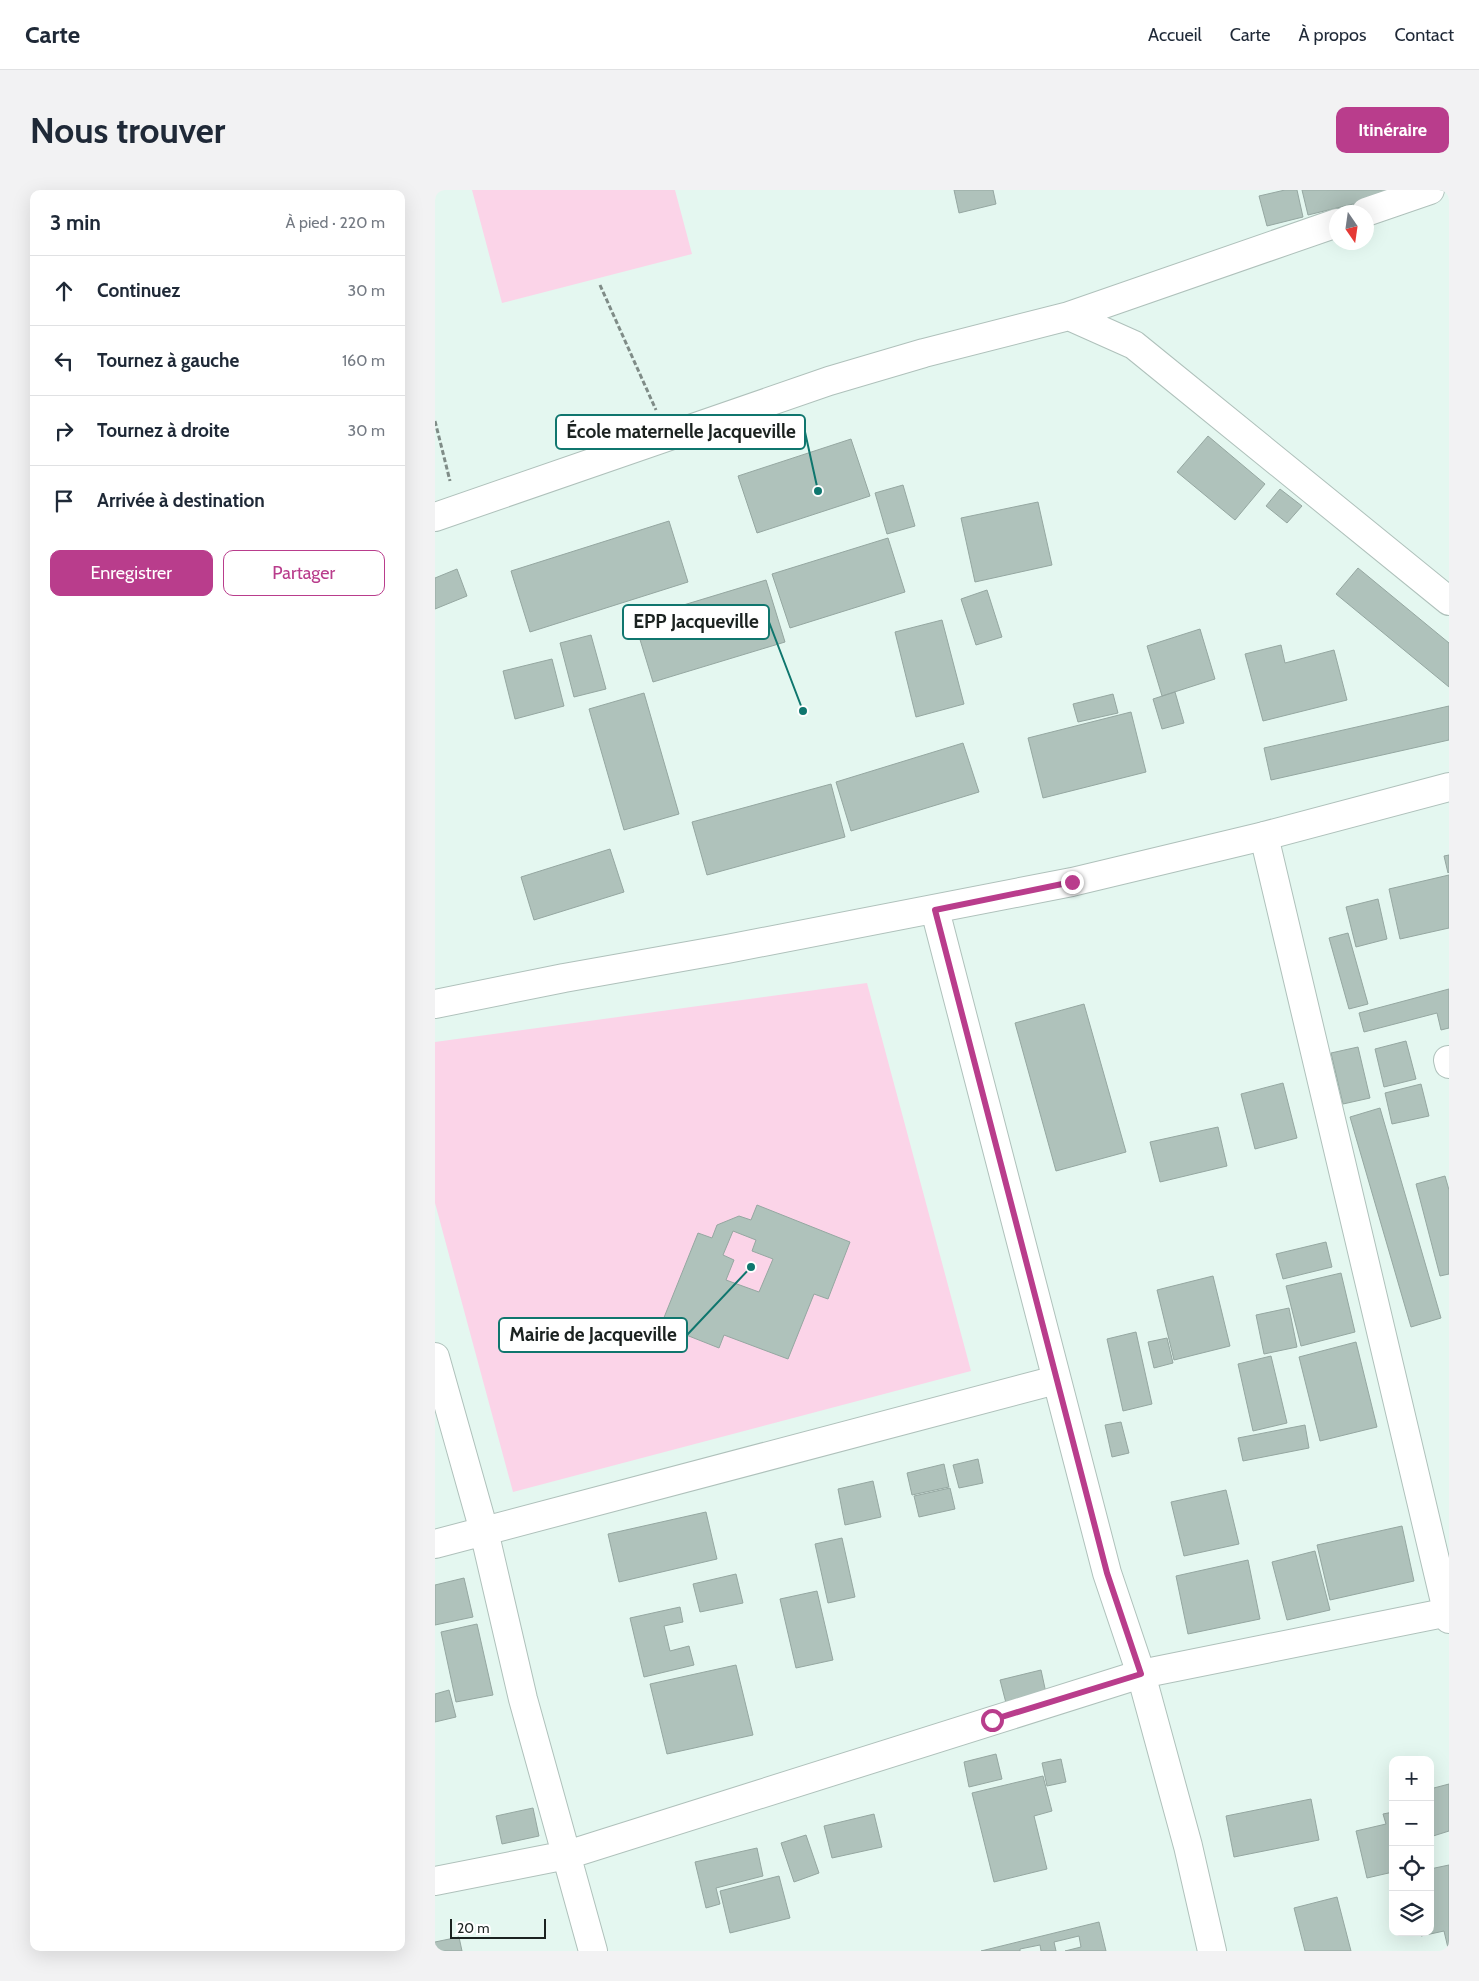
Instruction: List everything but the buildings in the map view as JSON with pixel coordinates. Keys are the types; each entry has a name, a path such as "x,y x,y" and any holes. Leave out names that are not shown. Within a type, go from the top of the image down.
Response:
{"street":[{"path":"1374,209 1430,190"},
{"path":"446,514 829,381 914,355 1069,316 1329,226"},
{"path":"1069,316 1133,345 1449,601"},
{"path":"435,1004 564,978 935,910 1072,882 1264,836 1449,787"},
{"path":"435,1880 567,1855 1141,1674 1449,1614 1264,836"},
{"path":"935,910 1107,1573 1141,1674 1187,1846 1212,1951"},
{"path":"435,1357 484,1531 523,1699 593,1951"},
{"path":"435,1544 1056,1380"}],"path":[{"path":"600,285 668,436"},
{"path":"435,421 446,514"}],"shaded area":[{"path":"472,190 675,190 692,254 502,303"},
{"path":"867,983 971,1371 513,1492 435,1203 435,1042"}],"place":[{"name":"École maternelle Jacqueville","path":"818,491"},
{"name":"EPP Jacqueville","path":"803,711"},
{"name":"Mairie de Jacqueville","path":"751,1267"}],"route":[{"path":"992,1720 1141,1674 1107,1573 935,910 1072,882"}]}
